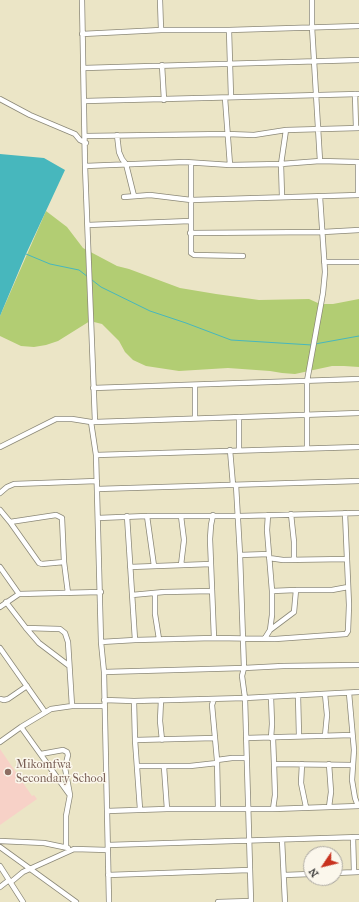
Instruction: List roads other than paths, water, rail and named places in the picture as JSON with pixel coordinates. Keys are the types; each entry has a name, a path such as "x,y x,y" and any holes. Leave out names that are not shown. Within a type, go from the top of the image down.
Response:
{"street":[{"path":"82,0 93,422 97,481 101,592 101,642 104,672 109,902"},
{"path":"160,0 161,30"},
{"path":"312,0 315,94 320,161"},
{"path":"82,34 161,30 229,30 359,26"},
{"path":"229,30 231,97"},
{"path":"84,68 359,60"},
{"path":"162,65 164,100"},
{"path":"85,101 357,94 357,128 286,130 254,135 86,136"},
{"path":"225,98 230,165"},
{"path":"0,99 30,115 75,134 80,140 86,143"},
{"path":"282,197 281,164 286,130"},
{"path":"117,135 119,152 126,164 134,196"},
{"path":"86,166 191,163 230,165 281,164 320,161 358,162 359,195 191,200 150,195 124,196"},
{"path":"191,163 190,251 192,254 243,256"},
{"path":"307,448 307,381 323,293 324,262 320,197"},
{"path":"88,225 190,221"},
{"path":"190,233 323,232 359,230"},
{"path":"324,262 359,262"},
{"path":"93,388 359,379"},
{"path":"195,385 195,418"},
{"path":"0,447 56,419 72,418 93,422 359,413"},
{"path":"239,417 240,450"},
{"path":"96,455 359,447"},
{"path":"218,902 251,902 245,698 242,676 244,668 239,516 230,450"},
{"path":"0,493 7,487 14,484 97,481"},
{"path":"97,489 359,482"},
{"path":"0,510 39,563 64,562"},
{"path":"101,642 160,639 275,638 346,634 348,631 348,587 345,513"},
{"path":"98,518 126,516 239,516 359,513"},
{"path":"291,514 294,560"},
{"path":"10,522 56,515 61,516 68,593"},
{"path":"213,515 211,525 211,564 214,638"},
{"path":"268,515 272,591 272,615 270,630"},
{"path":"126,516 135,640"},
{"path":"148,516 154,566"},
{"path":"181,516 184,540 181,565"},
{"path":"240,555 269,556 294,560 347,559"},
{"path":"130,567 211,564"},
{"path":"0,567 19,594"},
{"path":"272,591 332,590 348,587"},
{"path":"265,638 270,630 294,612 296,590"},
{"path":"132,595 212,591"},
{"path":"0,607 19,594 101,592"},
{"path":"155,593 155,614 160,639"},
{"path":"6,602 39,643 68,664"},
{"path":"26,628 62,630 65,633 68,642 68,664 72,706"},
{"path":"0,648 45,712"},
{"path":"104,672 359,665"},
{"path":"0,699 8,699 27,686"},
{"path":"104,700 134,701 214,699 359,692"},
{"path":"107,811 218,808 272,809 358,806 353,785 354,750 350,693"},
{"path":"325,694 327,715 325,736"},
{"path":"298,695 299,736"},
{"path":"271,697 275,795 272,809"},
{"path":"214,699 212,706 217,762 218,808"},
{"path":"161,700 160,721 162,740"},
{"path":"134,701 140,810"},
{"path":"0,742 45,712 59,707 104,706"},
{"path":"21,727 70,795"},
{"path":"246,738 352,735"},
{"path":"135,740 215,738"},
{"path":"41,754 63,750 67,752 68,755 65,768 70,795 66,816 66,848"},
{"path":"137,766 164,767 246,758"},
{"path":"274,764 353,764"},
{"path":"302,764 301,783 306,807"},
{"path":"329,764 331,792 330,806"},
{"path":"164,767 167,809"},
{"path":"343,873 357,872 353,837"},
{"path":"0,841 44,842 74,849 248,840 359,837"},
{"path":"282,840 285,902"},
{"path":"0,848 76,902"},
{"path":"0,887 23,872 74,849"},
{"path":"0,866 23,902"},
{"path":"108,875 249,870"},
{"path":"284,874 303,874"}],"water":[{"path":"0,154 44,158 65,170 26,254 0,316"}],"waterway":[{"path":"26,254 50,264 79,270 88,277"},
{"path":"92,280 101,287 150,311 231,340 312,345"},
{"path":"315,344 359,336"}],"place":[{"name":"Mikomfwa Secondary School","path":"8,772"}]}
